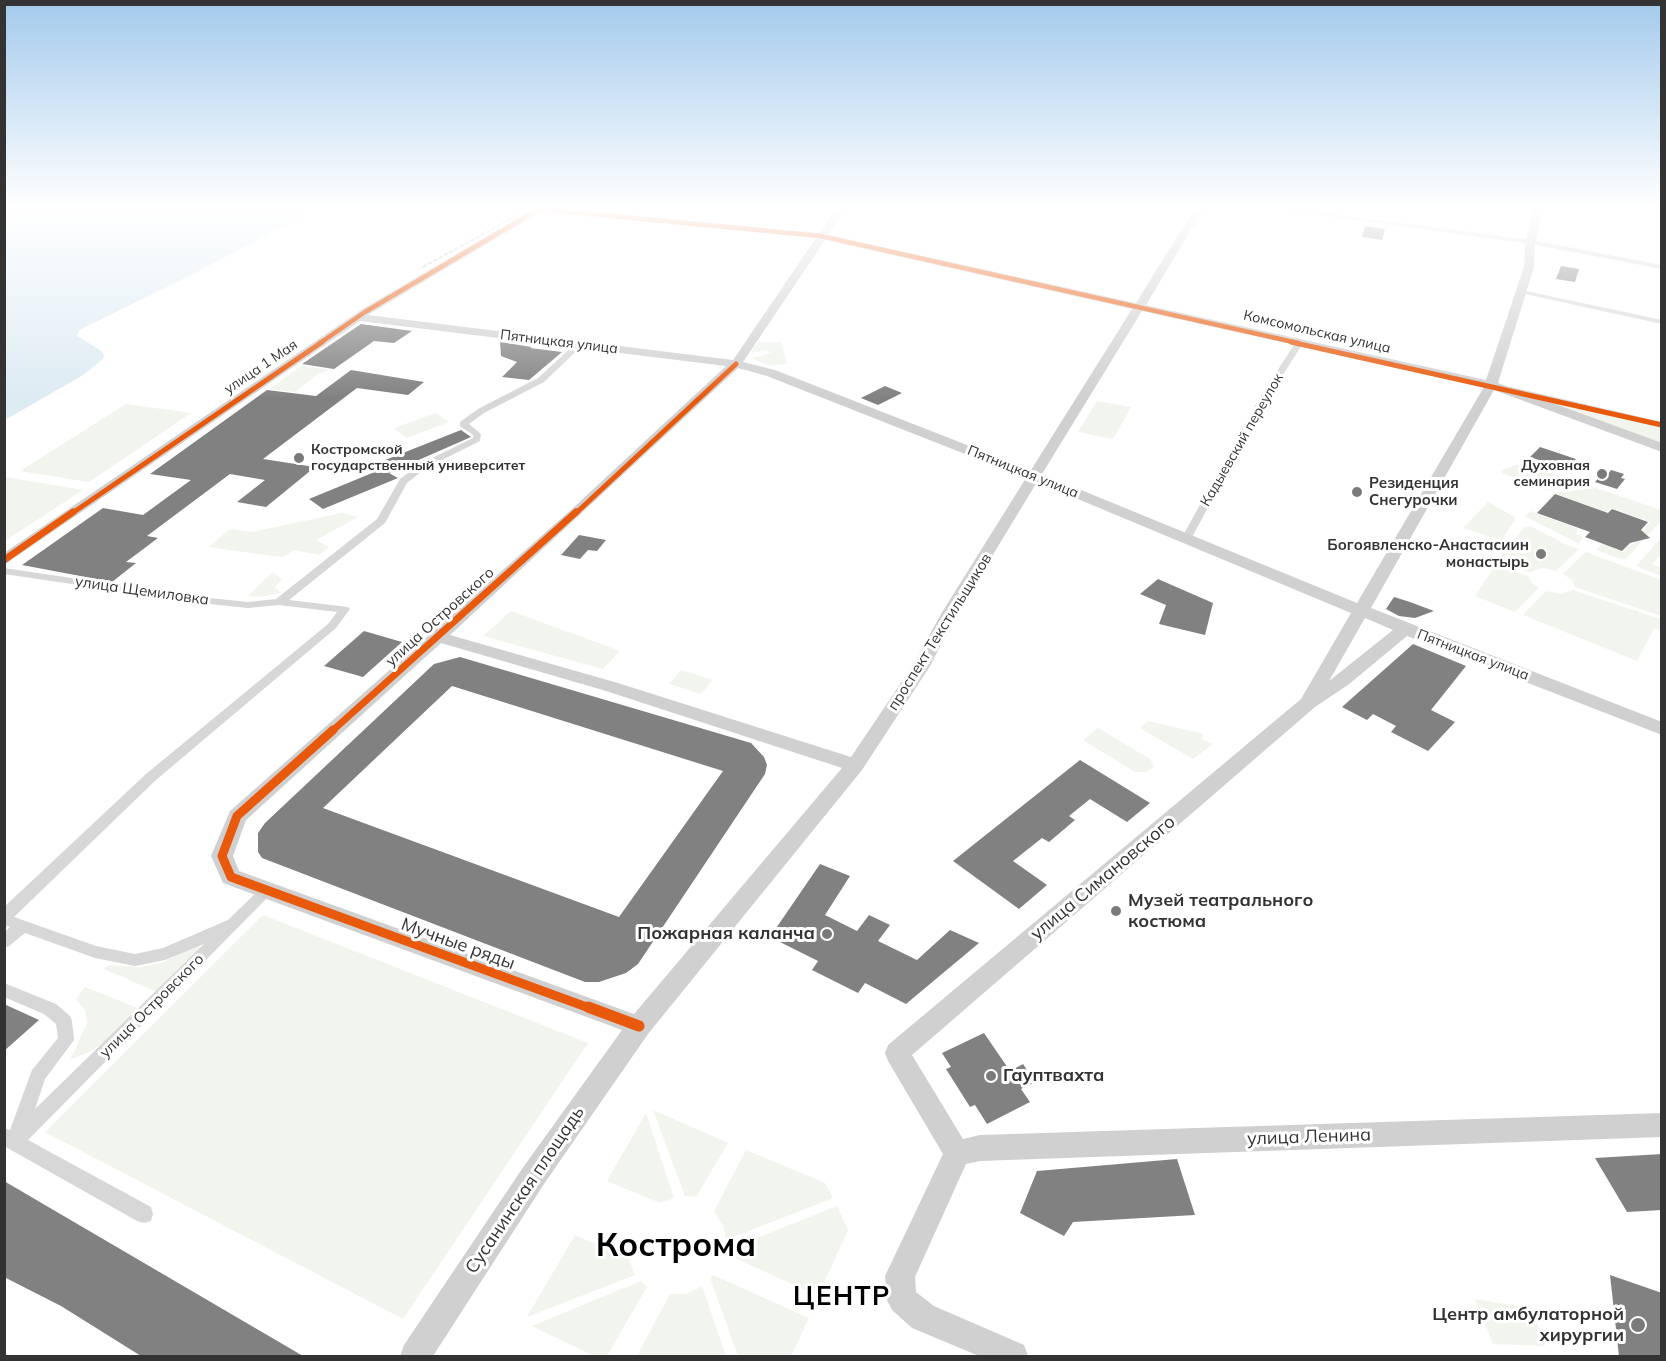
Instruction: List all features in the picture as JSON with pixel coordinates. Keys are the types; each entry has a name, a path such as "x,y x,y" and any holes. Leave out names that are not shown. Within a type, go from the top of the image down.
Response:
{"street":[{"name":"улица 1 Мая","path":"4,560 358,317 434,272"},
{"name":"улица Островского","path":"10,1138 267,891 231,877 222,855 237,816 438,637 736,364 797,272"},
{"name":"Комсомольская улица","path":"979,272 1662,425"},
{"name":"проспект Текстильщиков","path":"639,1026 855,765 921,666 949,614 1160,272"},
{"name":"улица Симановского","path":"1308,703 1491,385 1527,272"},
{"path":"1520,291 1662,322"},
{"name":"Пятницкая улица","path":"358,317 736,364 771,372 1035,477 1405,629 1662,729"},
{"name":"Кадыевский переулок","path":"1186,539 1260,404 1300,342"},
{"path":"279,602 381,521 403,481 423,466 477,439 477,434 462,424 542,380 579,345"},
{"name":"Комсомольская улица","path":"1491,385 1662,448"},
{"name":"улица Щемиловка","path":"4,571 200,600 248,605 279,602 344,609 332,626 151,777 4,918"},
{"name":"улица Симановского","path":"957,1153 897,1053 1308,703 1342,681 1405,629"},
{"path":"438,637 612,687 855,765"},
{"name":"Мучные ряды","path":"267,891 639,1026"},
{"path":"4,918 95,952 135,960 165,954 238,921"},
{"path":"4,942 22,926"},
{"path":"4,990 50,1009 64,1021 66,1040 38,1075 10,1138 144,1214"},
{"name":"Сусанинская площадь","path":"415,1356 534,1175 639,1026"},
{"name":"улица Ленина","path":"957,1153 980,1148 1662,1125"},
{"path":"957,1153 900,1276 902,1300 923,1317 1013,1356"}],"shaded area":[{"path":"5,272 198,272 79,330 77,336 100,350 104,355 103,359 83,375 5,420"},
{"path":"758,342 781,342 787,364 771,366 751,358 772,353 766,350 751,353"},
{"path":"302,365 330,370 318,374 295,392 270,389"},
{"path":"1546,399 1661,426 1661,446 1542,403"},
{"path":"1097,401 1131,407 1113,439 1078,432"},
{"path":"126,404 191,413 89,482 20,471"},
{"path":"436,413 449,422 407,438 394,428"},
{"path":"1516,465 1539,469 1589,486 1547,490 1502,473 1502,470"},
{"path":"5,477 83,490 5,541"},
{"path":"1596,488 1661,510 1661,521 1626,559 1596,550 1602,544 1623,552 1645,534 1642,531 1650,522 1611,508 1606,512 1554,493"},
{"path":"1488,502 1516,518 1503,538 1497,539 1463,528"},
{"path":"1531,511 1578,529 1576,534 1583,537 1579,544 1525,516"},
{"path":"342,513 358,517 316,540 329,547 319,555 294,550 283,557 209,547 230,529 252,532"},
{"path":"1530,526 1579,549 1556,571 1542,568 1529,572 1495,562 1525,527"},
{"path":"1661,538 1661,554 1652,564 1661,568 1661,576 1636,566"},
{"path":"1586,552 1661,580 1661,616 1575,587 1572,580 1563,574"},
{"path":"1495,566 1528,576 1531,582 1539,588 1515,612 1475,596"},
{"path":"273,572 282,579 275,587 281,593 259,597 248,596"},
{"path":"1573,590 1661,619 1661,631 1654,628 1637,661 1523,615 1546,591 1561,594"},
{"path":"511,611 620,651 603,669 483,636"},
{"path":"681,670 713,680 701,694 669,684"},
{"path":"1148,721 1204,734 1201,739 1213,744 1193,759 1140,728"},
{"path":"1098,728 1150,759 1154,767 1146,772 1135,772 1083,740"},
{"path":"263,915 588,1043 403,1319 45,1132"},
{"path":"194,947 202,947 157,992 104,969 109,965 140,967 161,963"},
{"path":"85,987 140,1009 114,1035 91,1051 70,1060 87,1023 85,1011 76,999"},
{"path":"653,1110 728,1143 696,1197 685,1196"},
{"path":"646,1113 674,1198 660,1203 607,1181"},
{"path":"746,1150 825,1183 833,1198 726,1240 724,1228 714,1211"},
{"path":"837,1206 848,1230 818,1296 722,1252"},
{"path":"575,1235 629,1259 635,1275 527,1317"},
{"path":"713,1275 809,1318 791,1356 738,1356 710,1278"},
{"path":"641,1281 647,1287 607,1356 594,1356 532,1326"},
{"path":"702,1286 726,1356 637,1356 670,1294 686,1294"},
{"path":"1475,1299 1532,1308 1545,1346 1493,1344"}],"building":[{"path":"1559,272 1578,272 1575,282 1556,279"},
{"path":"361,324 412,331 394,343 374,341 334,369 302,364"},
{"path":"500,342 562,352 529,380 502,377 517,362 501,356"},
{"path":"351,370 424,382 408,395 357,388 263,459 315,467 266,507 237,502 265,480 230,474 147,536 158,538 126,562 136,563 112,582 22,565 103,508 143,515 191,480 150,474 267,390 316,396"},
{"path":"885,386 902,393 878,405 861,398"},
{"path":"461,430 471,437 389,473 398,478 323,509 309,499 377,471 370,466"},
{"path":"1540,447 1576,459 1566,469 1530,457"},
{"path":"1611,470 1624,474 1621,478 1625,479 1617,489 1595,482 1604,472 1608,474"},
{"path":"1555,494 1608,513 1612,509 1648,522 1641,530 1650,538 1630,543 1622,551 1585,537 1590,532 1537,513"},
{"path":"579,535 606,540 597,551 588,550 580,559 561,555"},
{"path":"1158,579 1213,603 1205,635 1159,624 1166,605 1140,594"},
{"path":"1394,597 1434,611 1415,618 1399,616 1386,609"},
{"path":"364,631 402,642 363,677 324,666"},
{"path":"1413,644 1466,666 1431,710 1455,722 1428,751 1391,732 1396,726 1373,714 1367,720 1342,707"},
{"path":"460,657 751,743 764,757 767,765 765,774 638,964 626,973 599,982 585,982 262,858 258,852 258,833 265,823 434,664","holes":["452,686 723,771 619,917 323,808"]},
{"path":"1080,760 1150,803 1127,822 1090,799 1069,816 1075,820 1049,842 1042,838 1013,861 1047,885 1019,909 953,861"},
{"name":"Пожарная каланча","path":"820,864 850,876 825,915 857,931 869,915 890,925 878,941 917,960 950,930 979,943 906,1004 865,983 858,993 812,970 818,961 770,937"},
{"path":"4,1004 39,1020 4,1051"},
{"name":"Гауптвахта","path":"984,1033 1010,1071 1023,1064 1035,1082 1021,1089 1030,1102 987,1124 975,1105 970,1107 946,1069 951,1067 942,1053"},
{"path":"1662,1154 1662,1210 1627,1212 1595,1158"},
{"path":"1177,1159 1195,1215 1073,1222 1064,1236 1020,1213 1037,1171"},
{"path":"4,1181 303,1356 141,1356 61,1306 4,1277"},
{"name":"Центр амбулаторной хирургии","path":"1610,1275 1662,1293 1662,1356 1619,1356"}],"cycle path":[{"path":"4,560 365,312 433,272"},
{"path":"979,272 1662,425"},
{"path":"639,1026 231,877 222,856 237,816 578,511 736,364"}],"place":[{"name":"Костромской государственный университет","path":"299,458"},
{"name":"Духовная семинария","path":"1602,474"},
{"name":"Резиденция Снегурочки","path":"1357,492"},
{"name":"Богоявленско-Анастасиин монастырь","path":"1541,554"},
{"name":"Музей театрального костюма","path":"1116,911"},
{"name":"Пожарная каланча","path":"827,934"},
{"name":"Гауптвахта","path":"991,1076"},
{"name":"Центр амбулаторной хирургии","path":"1638,1325"}],"district":[{"name":"Кострома","path":"676,1246"},
{"name":"ЦЕНТР","path":"842,1297"}]}
